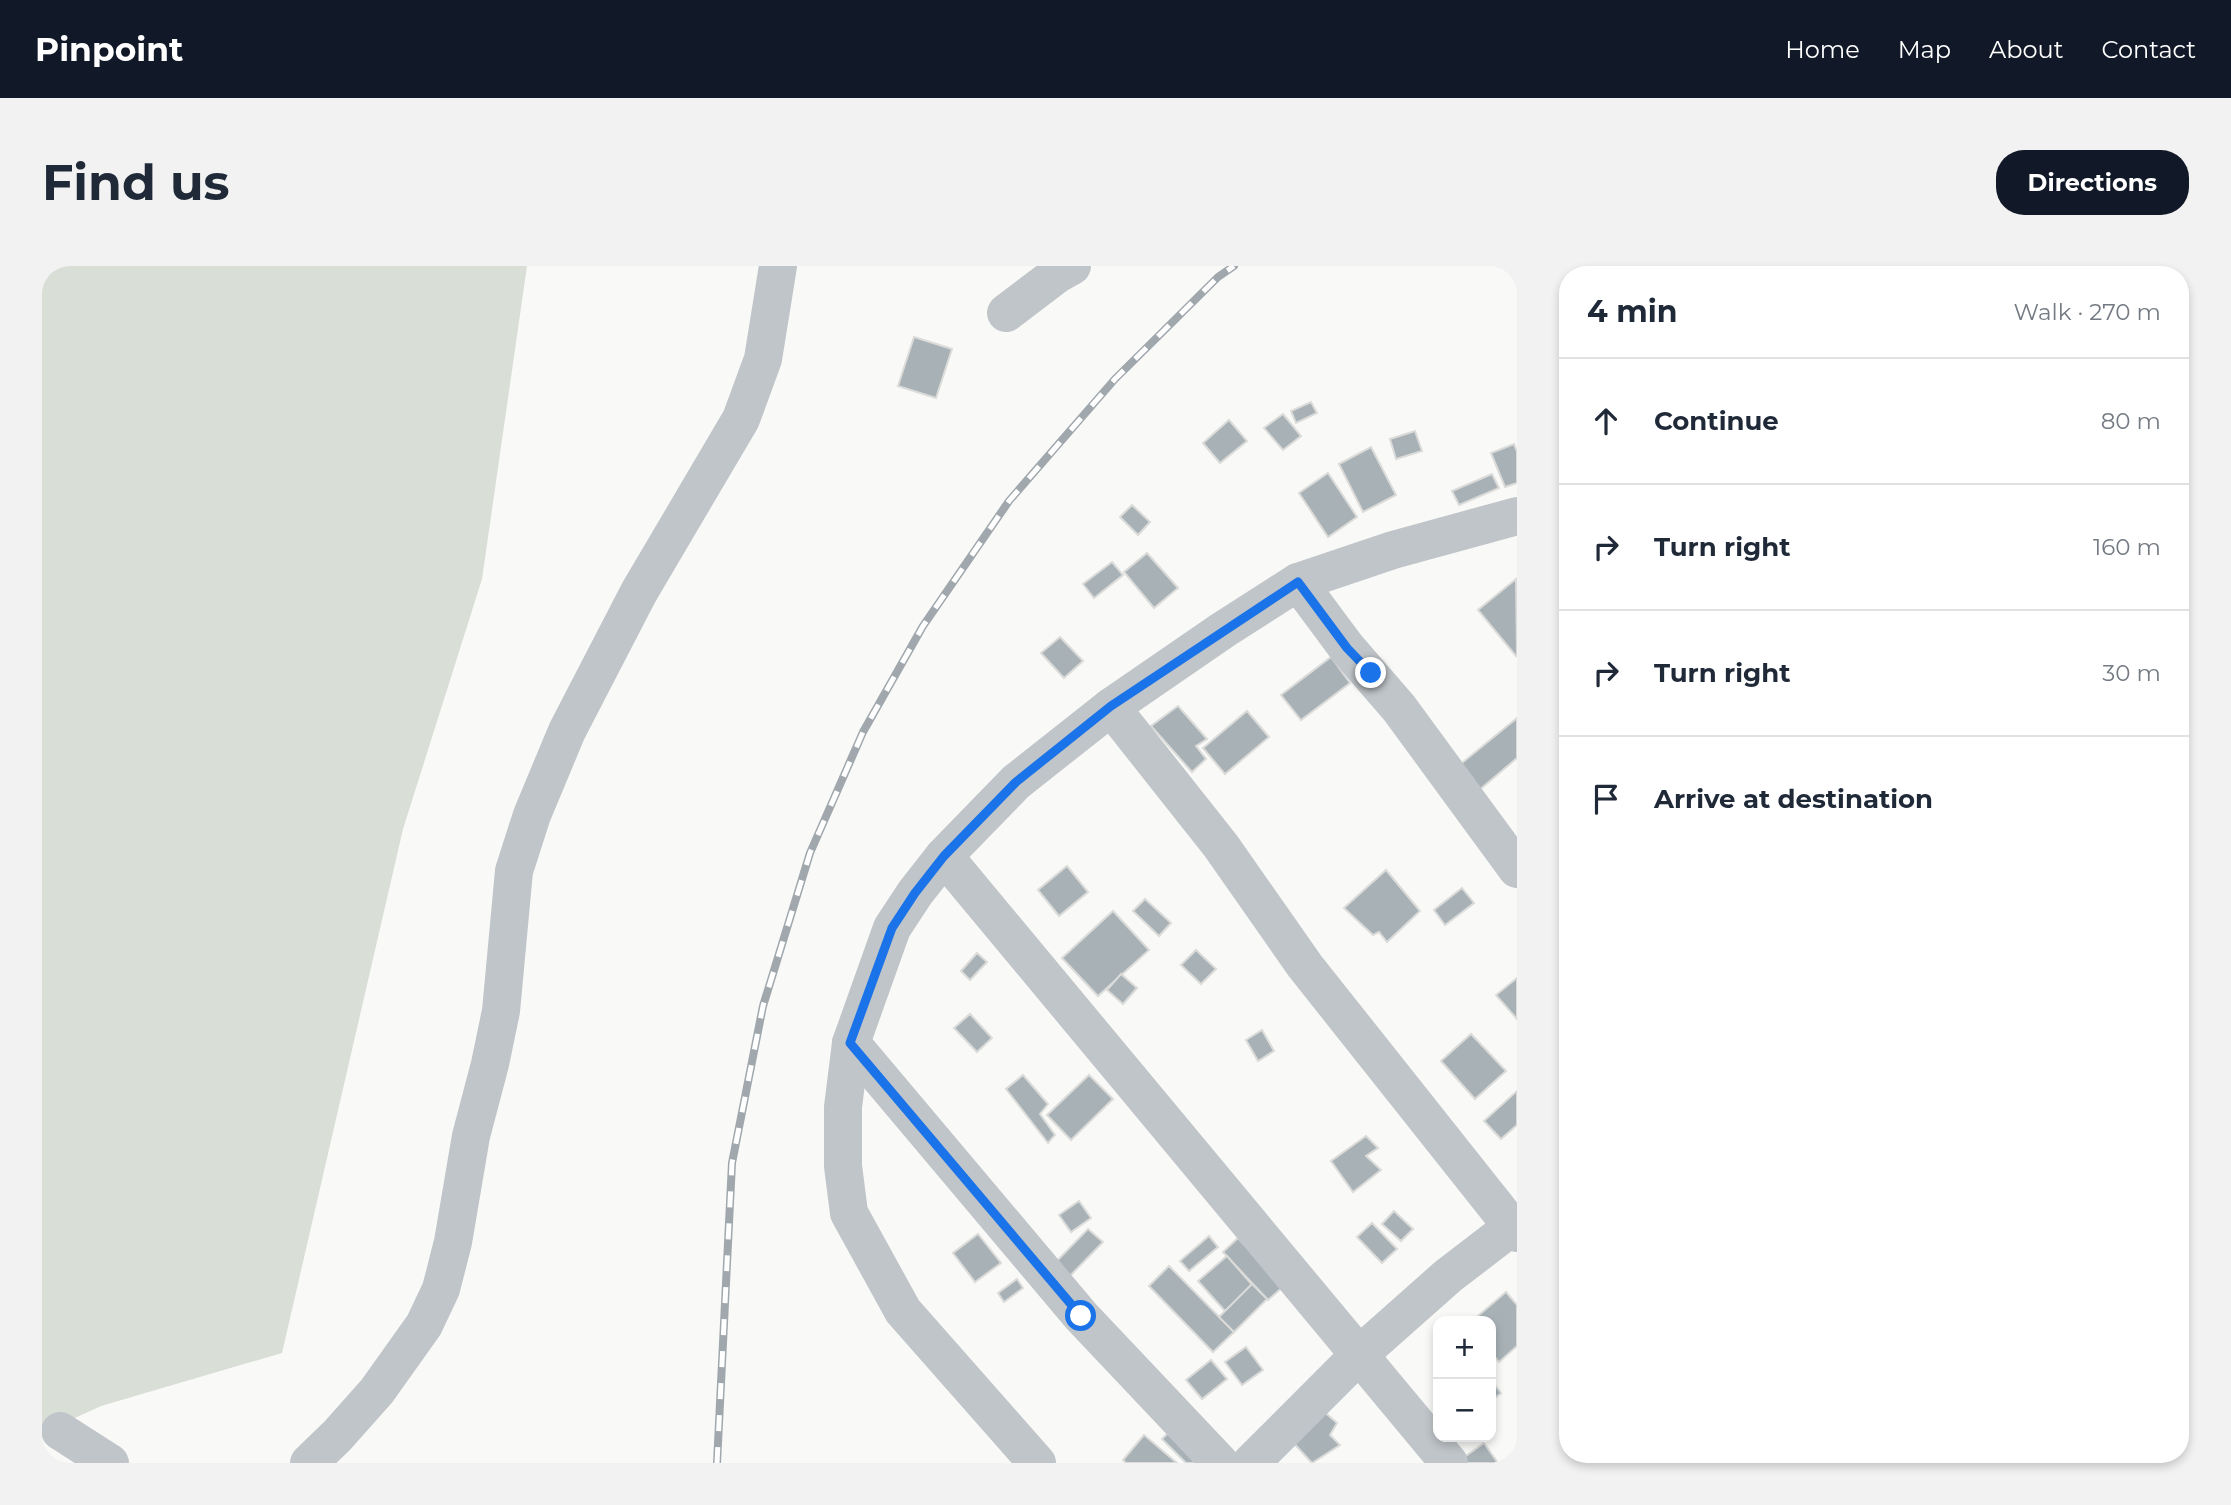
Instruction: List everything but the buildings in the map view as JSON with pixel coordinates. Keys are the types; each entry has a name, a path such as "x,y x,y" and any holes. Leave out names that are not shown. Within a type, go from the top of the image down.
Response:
{"street":[{"path":"309,1463 377,1391 424,1325 441,1289 453,1242 471,1136 501,1011 514,871 533,815 573,720 639,592 741,419 763,359 778,266"},
{"path":"1006,313 1072,266"},
{"path":"1037,1463 903,1311 849,1213 843,1166 843,1107 850,1043 892,928 944,856 1016,782 1111,706 1298,582 1393,550 1510,528"},
{"path":"1298,582 1347,648 1399,708 1517,869"},
{"path":"1111,706 1222,846 1305,966 1515,1228 1448,1276 1360,1354 1251,1463"},
{"path":"944,856 1450,1463"},
{"path":"850,1043 1081,1316 1220,1463"},
{"path":"60,1432 110,1463"}],"shaded area":[{"path":"42,266 527,266 482,579 403,829 282,1353 101,1406 42,1433"}],"railway":[{"path":"717,1463 732,1163 763,1006 810,853 863,732 923,626 1009,501 1115,379 1218,277 1234,266"}],"route":[{"path":"1081,1316 850,1043 892,928 944,856 1016,782 1111,706 1298,582 1309,601 1371,673"}]}
